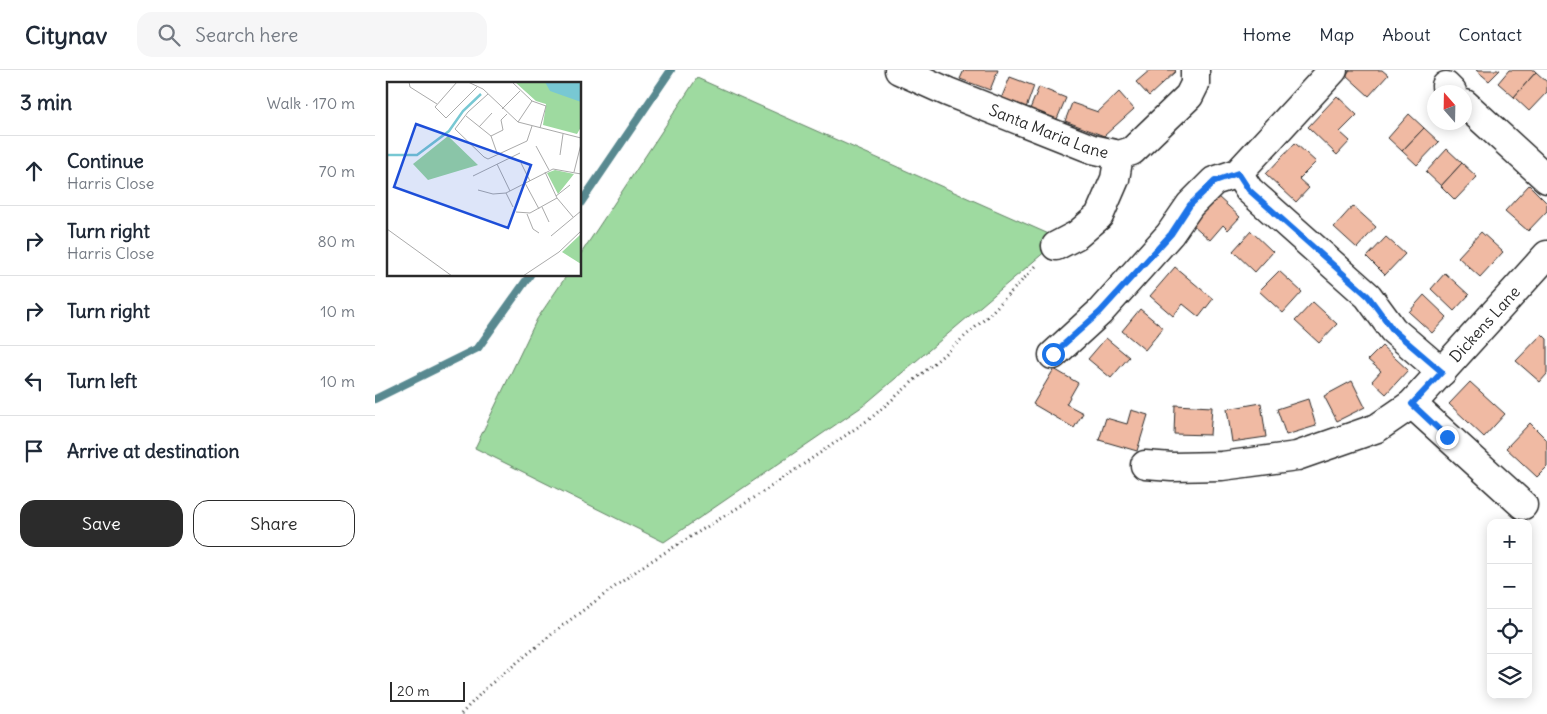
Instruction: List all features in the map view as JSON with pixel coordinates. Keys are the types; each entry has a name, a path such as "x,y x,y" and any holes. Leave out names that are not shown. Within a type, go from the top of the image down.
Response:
{"street":[{"name":"Santa Maria Lane","path":"899,70 948,92 1092,149 1119,155 1132,151 1189,96 1195,84 1198,71"},
{"path":"1053,354 1100,312 1171,234 1190,205 1215,181 1238,173 1333,70"},
{"path":"1472,111 1547,179"},
{"path":"1056,246 1077,235 1099,216 1115,179 1119,155"},
{"path":"1238,173 1249,190 1368,296 1393,330 1442,372"},
{"name":"Dickens Lane","path":"1145,464 1171,476 1222,466 1297,456 1377,428 1412,404 1547,255"},
{"path":"1412,404 1523,505"}],"path":[{"path":"461,714 487,687 562,626 643,566 757,496 871,418 986,318 1056,246"}],"green space":[{"path":"697,78 1060,239 863,406 664,542 475,448 537,319 566,276 581,276 581,253"}],"building":[{"path":"964,70 998,70 990,90 960,79"},
{"path":"1150,70 1176,71 1149,96 1136,82"},
{"path":"1350,70 1382,70 1388,75 1369,96 1346,75"},
{"path":"1476,70 1500,70 1489,81"},
{"path":"1509,70 1534,70 1536,72 1514,97 1498,83"},
{"path":"1536,72 1547,82 1547,92 1529,111 1514,97"},
{"path":"1010,77 1034,86 1026,108 1001,99"},
{"path":"1039,87 1066,98 1057,119 1030,109"},
{"path":"1119,92 1134,109 1104,136 1065,121 1072,103 1098,112"},
{"path":"1337,96 1357,115 1340,132 1350,141 1337,155 1308,127"},
{"path":"1409,114 1424,128 1402,151 1388,138"},
{"path":"1424,128 1439,142 1417,165 1402,151"},
{"path":"1295,143 1316,162 1299,179 1309,188 1296,202 1266,174"},
{"path":"1447,149 1462,163 1441,186 1426,172"},
{"path":"1462,163 1477,177 1455,200 1441,186"},
{"path":"1529,185 1547,203 1547,211 1528,231 1505,211"},
{"path":"1217,196 1240,217 1228,230 1223,225 1210,240 1191,223"},
{"path":"1353,206 1376,227 1357,248 1334,227"},
{"path":"1251,231 1273,252 1255,272 1233,251"},
{"path":"1481,232 1503,252 1480,277 1458,257"},
{"path":"1386,237 1405,254 1385,275 1367,257"},
{"path":"1175,267 1213,299 1199,317 1183,304 1173,316 1150,296"},
{"path":"1279,271 1302,292 1283,313 1259,291"},
{"path":"1445,273 1469,295 1454,311 1431,289"},
{"path":"1424,295 1447,317 1432,333 1409,312"},
{"path":"1313,302 1337,324 1319,343 1295,321"},
{"path":"1140,309 1163,328 1145,350 1122,331"},
{"path":"1542,334 1547,339 1547,374 1540,382 1516,361"},
{"path":"1106,338 1129,357 1111,378 1088,359"},
{"path":"1382,346 1408,370 1386,394 1372,381 1381,371 1368,360"},
{"path":"1054,369 1078,383 1066,404 1083,413 1074,428 1033,404"},
{"path":"1352,381 1365,407 1337,421 1324,396"},
{"path":"1470,382 1505,414 1484,437 1449,404"},
{"path":"1308,399 1316,426 1286,435 1277,409"},
{"path":"1261,403 1266,437 1232,442 1227,409"},
{"path":"1175,405 1212,407 1210,435 1174,434"},
{"path":"1131,410 1148,415 1137,451 1099,440 1106,418 1127,424"},
{"path":"1530,423 1547,440 1547,467 1537,477 1506,448"}],"waterway":[{"path":"581,203 671,70"},
{"path":"375,399 478,348 529,276"}],"route":[{"path":"1053,354 1100,312 1171,234 1190,205 1215,181 1238,173 1249,190 1368,296 1393,330 1442,372 1412,404 1447,437"}]}
